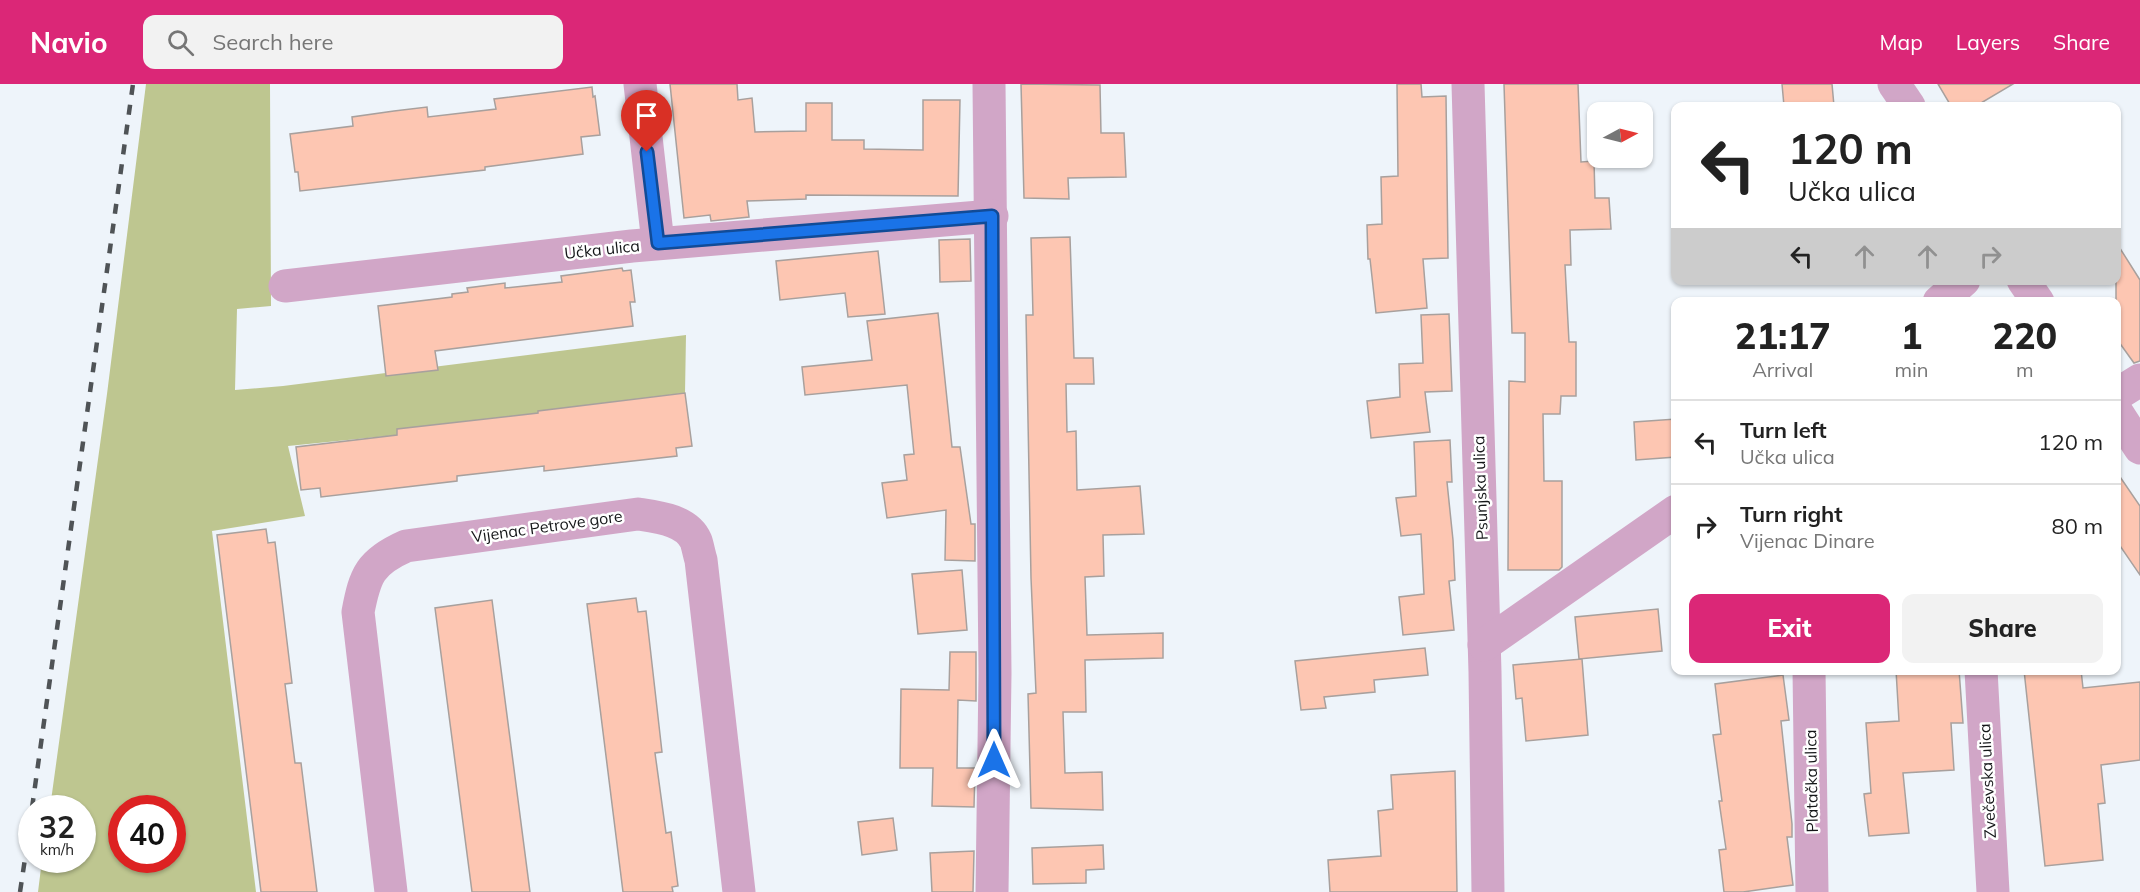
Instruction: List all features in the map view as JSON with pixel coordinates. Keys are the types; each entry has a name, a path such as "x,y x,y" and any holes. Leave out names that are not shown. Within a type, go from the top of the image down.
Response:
{"street":[{"path":"640,84 658,243"},
{"path":"989,84 992,216 994,661 992,892"},
{"name":"Psunjska ulica","path":"1468,84 1484,645 1488,892"},
{"path":"1894,84 1906,102"},
{"name":"Učka ulica","path":"285,286 658,243 992,216"},
{"path":"1945,297 1958,285"},
{"path":"2121,392 2140,380"},
{"path":"2121,419 2140,448"},
{"name":"Vijenac Petrove gore","path":"391,892 358,612 364,584 373,567 390,553 406,546 638,514 663,517 682,526 695,539 701,560 739,892"},
{"path":"1484,645 1671,515"},
{"name":"Platačka ulica","path":"1809,675 1812,892"},
{"name":"Zvečevska ulica","path":"1981,675 1993,892"}],"green space":[{"path":"146,84 270,84 271,306 237,309 235,390 283,386 686,335 685,393 397,429 397,435 288,446 305,516 212,531 256,892 38,892 40,873 96,873 96,795 52,795 107,394"}],"building":[{"path":"670,84 737,84 738,100 752,98 755,132 806,131 806,103 832,103 832,140 864,140 864,149 923,150 923,100 960,100 958,196 806,195 806,199 747,201 749,217 711,221 710,215 684,218"},
{"path":"1021,84 1100,85 1101,133 1124,133 1126,177 1068,178 1069,199 1024,198"},
{"path":"1397,84 1421,84 1422,97 1446,96 1448,258 1423,259 1427,308 1376,313 1370,259 1368,259 1367,225 1382,224 1381,177 1398,176"},
{"path":"1504,84 1578,84 1581,162 1587,162 1587,168 1594,168 1595,198 1609,198 1611,229 1570,230 1571,265 1565,265 1569,342 1576,342 1576,396 1561,396 1560,414 1543,414 1544,481 1562,481 1562,567 1559,570 1508,570 1509,381 1525,382 1525,333 1512,333"},
{"path":"1782,84 1832,84 1834,102 1784,102"},
{"path":"1938,84 2013,84 1983,102 1949,102"},
{"path":"592,87 600,135 581,137 583,154 485,167 485,170 300,191 290,134 353,126 352,117 427,107 428,117 496,109 494,99"},
{"path":"1070,237 1074,358 1093,358 1094,384 1066,384 1067,432 1076,431 1077,490 1140,486 1144,534 1103,535 1104,576 1085,577 1087,635 1163,633 1163,658 1085,660 1086,712 1063,712 1065,773 1102,772 1103,810 1031,808 1028,694 1036,693 1031,578 1026,315 1033,315 1031,238"},
{"path":"970,239 971,281 940,282 939,240"},
{"path":"2121,250 2140,280 2140,361 2134,363 2121,345 2121,297 2116,297 2116,285 2121,285"},
{"path":"878,251 885,314 848,317 845,293 780,300 776,261"},
{"path":"622,268 623,271 631,270 635,302 630,302 633,326 435,351 438,370 386,376 378,306 452,297 452,294 468,292 467,288 505,283 505,288 562,282 561,276"},
{"path":"938,313 952,447 960,447 971,524 975,524 975,561 945,560 946,510 887,518 882,483 907,480 904,455 914,454 907,385 805,395 802,367 872,360 867,321"},
{"path":"1449,314 1452,391 1425,392 1430,432 1371,438 1367,401 1400,397 1399,364 1423,363 1421,315"},
{"path":"685,393 692,446 676,448 677,456 544,471 544,466 457,476 457,481 321,497 320,488 301,490 296,447 397,435 397,429"},
{"path":"1671,419 1671,457 1636,460 1634,422"},
{"path":"1450,440 1452,482 1447,482 1455,580 1449,581 1454,630 1403,635 1399,597 1424,594 1421,534 1401,536 1396,498 1416,496 1414,442"},
{"path":"2121,478 2140,506 2140,575 2121,547"},
{"path":"266,529 268,543 275,542 292,683 285,684 295,763 301,763 317,892 261,892 217,535"},
{"path":"962,570 967,630 918,634 912,574"},
{"path":"636,598 638,612 646,611 662,752 655,753 666,833 671,832 678,886 672,887 673,892 623,892 587,604"},
{"path":"492,600 530,892 472,892 435,608"},
{"path":"1658,609 1662,651 1579,659 1575,617"},
{"path":"1425,648 1428,675 1374,680 1375,692 1324,697 1326,708 1301,710 1295,661"},
{"path":"950,652 976,652 976,701 958,700 957,768 975,768 974,807 932,806 933,768 900,768 901,689 949,690"},
{"path":"1582,659 1588,735 1526,741 1522,698 1516,699 1513,665"},
{"path":"1783,675 1789,720 1781,721 1792,824 1792,837 1787,837 1793,885 1743,892 1724,892 1719,850 1726,849 1713,735 1721,734 1715,684"},
{"path":"1896,675 1959,675 1963,723 1951,723 1954,770 1903,773 1909,833 1869,836 1864,794 1871,793 1866,723 1899,721"},
{"path":"2025,675 2082,675 2083,688 2140,682 2140,760 2101,765 2105,803 2098,804 2103,860 2045,866"},
{"path":"1455,771 1457,892 1330,892 1328,860 1381,856 1378,811 1393,809 1391,775"},
{"path":"893,818 897,850 862,855 858,822"},
{"path":"1103,845 1104,869 1086,870 1086,883 1033,884 1032,848"},
{"path":"974,851 973,892 932,892 930,853"}],"railway":[{"path":"34,795 133,84"},
{"path":"20,892 23,873"}],"route":[{"path":"647,152 658,243 992,216 994,760"}]}
